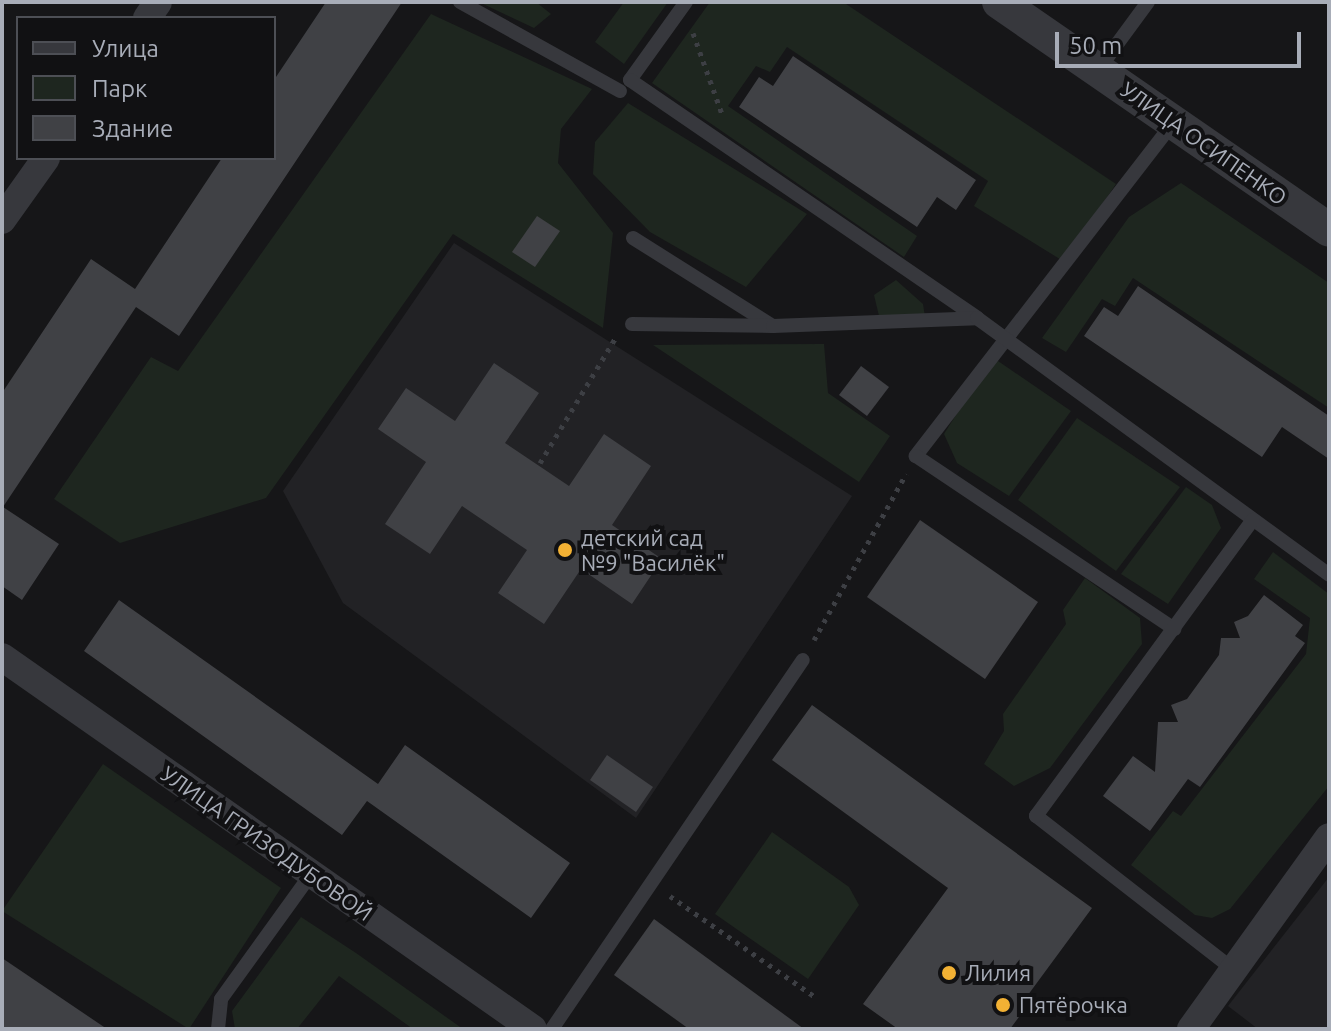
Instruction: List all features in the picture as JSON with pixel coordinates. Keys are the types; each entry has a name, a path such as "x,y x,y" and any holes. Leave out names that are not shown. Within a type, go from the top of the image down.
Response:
{"street":[{"name":"УЛИЦА ОСИПЕНКО","path":"999,2 1329,230"},
{"path":"2,220 45,160"},
{"name":"УЛИЦА ГРИЗОДУБОВОЙ","path":"2,657 533,1029"},
{"path":"1191,1029 1329,837"}],"lane":[{"path":"460,2 620,91"},
{"path":"1098,70 1148,2"},
{"path":"685,4 630,80 1006,337 1329,575"},
{"path":"1173,122 916,456 1174,629"},
{"path":"633,238 773,326"},
{"path":"632,324 773,326 977,318"},
{"path":"1234,970 1036,816 1253,520"},
{"path":"552,1029 803,660"},
{"path":"218,1029 221,999 311,874"}],"path":[{"path":"685,4 735,152"},
{"path":"540,463 604,363 622,324 632,324"},
{"path":"803,660 916,456"},
{"path":"651,884 814,996"}],"shaded area":[{"name":"детский сад №9 \"Василёк\"","path":"454,243 852,496 636,818 343,603 283,491"},
{"path":"1329,877 1329,1029 1258,1029 1228,1006"}],"green space":[{"path":"479,2 536,2 551,14 534,28"},
{"path":"624,2 668,2 624,64 595,42"},
{"path":"710,2 843,2 1116,184 1063,261 974,206 988,181 787,47 770,72 756,66 728,106 917,236 904,257 652,83"},
{"path":"431,14 592,89 561,129 558,163 613,233 603,328 453,234 266,498 120,543 54,499 151,357 178,371"},
{"path":"628,103 807,214 746,287 650,232 593,174 595,142"},
{"path":"1181,183 1329,283 1329,408 1133,278 1115,306 1102,299 1066,352 1042,338 1129,217"},
{"path":"896,280 923,304 925,317 879,316 874,295"},
{"path":"824,344 828,393 890,436 859,482 653,345"},
{"path":"998,361 1071,411 1009,496 957,463 944,434 987,365"},
{"path":"1077,418 1180,487 1116,571 1018,500"},
{"path":"1186,487 1212,505 1221,528 1168,604 1121,574"},
{"path":"1273,552 1329,594 1329,786 1230,909 1212,918 1195,915 1131,865 1173,811 1181,816 1306,654 1310,618 1254,579"},
{"path":"1085,578 1140,618 1142,644 1050,768 1014,786 984,764 1004,731 1003,714 1066,624 1063,610"},
{"path":"103,764 281,888 189,1029 2,911"},
{"path":"772,832 849,887 859,905 808,979 715,914"},
{"path":"301,917 463,1029 413,1029 339,976 297,1029 235,1029 232,1011"}],"building":[{"path":"326,2 402,2 179,336 136,307 3,507 59,544 22,600 2,586 2,393 91,259 135,289 221,160 276,160 276,77"},
{"path":"793,56 976,180 956,210 937,197 917,227 739,107 759,77 773,86"},
{"path":"537,216 560,231 535,267 512,252"},
{"path":"1138,286 1329,416 1329,459 1282,427 1262,457 1084,336 1104,307 1118,316"},
{"path":"494,363 539,393 505,443 569,486 604,434 651,466 612,525 662,559 632,604 581,569 544,624 498,593 527,550 462,506 430,554 385,524 426,462 378,429 406,388 455,421"},
{"path":"861,366 889,387 867,416 839,395"},
{"path":"920,520 1038,602 985,679 867,597"},
{"path":"1264,595 1303,625 1295,636 1305,643 1200,787 1188,779 1150,831 1103,796 1133,756 1155,772 1158,722 1178,722 1171,705 1187,699 1219,655 1221,638 1240,638 1234,622 1248,616"},
{"path":"119,600 378,784 405,745 570,863 531,918 367,801 342,835 84,651"},
{"path":"812,705 1092,908 1025,999 1030,1002 1010,1029 898,1029 863,1004 948,888 772,760"},
{"path":"607,755 653,787 636,812 590,780"},
{"path":"654,919 804,1029 689,1029 614,975"},
{"path":"2,958 107,1029 2,1029"}],"place":[{"name":"детский сад №9 \"Василёк\"","path":"565,550"},
{"name":"Лилия","path":"949,973"},
{"name":"Пятёрочка","path":"1003,1005"}]}
